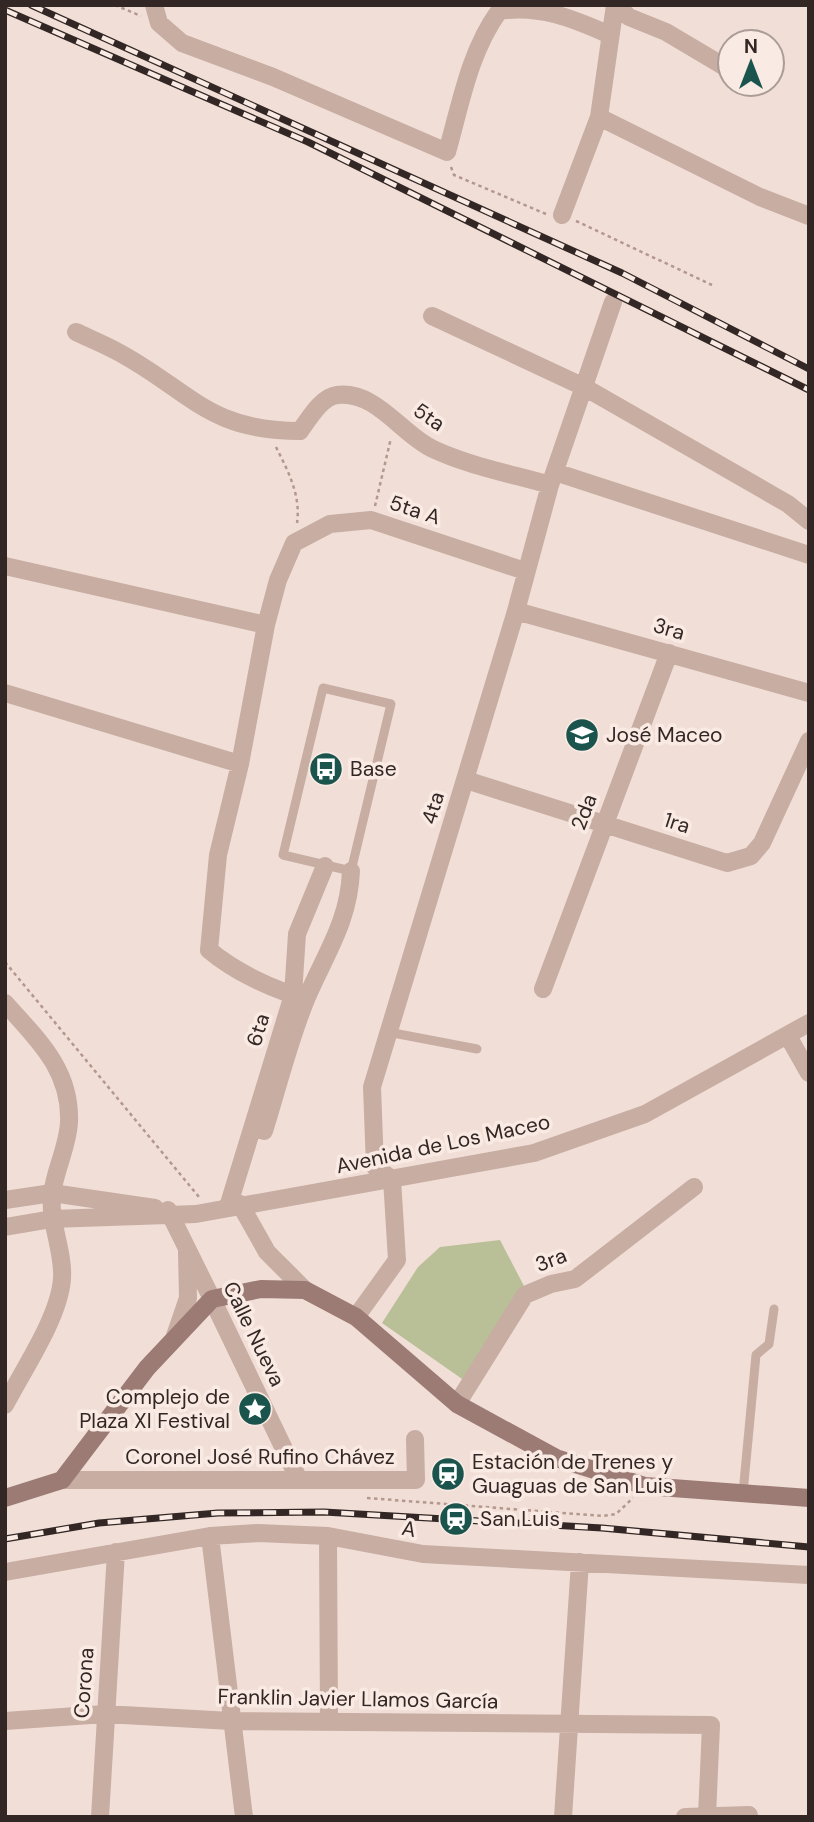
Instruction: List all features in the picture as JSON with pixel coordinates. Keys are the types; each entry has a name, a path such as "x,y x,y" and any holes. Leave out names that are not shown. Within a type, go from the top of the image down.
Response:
{"main road":[{"path":"212,1299 250,1290 305,1290 356,1317 457,1404 556,1458 645,1486 809,1498"},
{"name":"Coronel José Rufino Chávez","path":"5,1498 62,1480 174,1336 212,1299"}],"street":[{"path":"154,5 159,23 182,43 273,77 447,152 473,57 484,32 499,11 524,7 570,10 610,34"},
{"path":"562,215 599,117 616,5"},
{"path":"616,5 629,17 666,32 716,62"},
{"path":"599,117 760,197 809,216"},
{"name":"4ta","path":"356,1317 397,1260 391,1179 375,1167 372,1087 466,780 553,479 613,302"},
{"path":"432,316 584,387 788,504 809,521"},
{"path":"76,332 121,353 214,415 268,431"},
{"name":"5ta","path":"268,431 300,431 322,402 335,395 349,396 378,408 432,449 553,479 809,555"},
{"name":"5ta A","path":"294,543 330,524 372,520 526,570"},
{"path":"294,543 278,580 266,625 240,764 218,855 209,950 222,961 299,997"},
{"path":"5,566 266,625"},
{"name":"3ra","path":"516,611 809,693"},
{"name":"2da","path":"543,989 669,653"},
{"path":"5,693 240,764"},
{"name":"1ra","path":"466,780 727,863 751,856 762,843 809,741"},
{"name":"6ta","path":"299,997 297,934 325,866"},
{"name":"6ta","path":"227,1207 299,997 331,949 350,899 351,872"},
{"path":"5,1003 55,1059 67,1099 69,1123 52,1193 51,1219 62,1277 58,1298 5,1405"},
{"name":"Avenida de Los Maceo","path":"5,1227 51,1219 170,1213 227,1207 534,1153 645,1114 809,1023"},
{"path":"788,1037 809,1073"},
{"name":"3ra","path":"457,1404 526,1295 551,1284 575,1279 694,1186"},
{"name":"Avenida de Los Maceo","path":"5,1200 52,1193 170,1213"},
{"path":"227,1207 305,1290"},
{"name":"Calle Nueva","path":"170,1213 298,1478"},
{"path":"174,1336 188,1298 186,1245"},
{"name":"Coronel José Rufino Chávez","path":"62,1480 416,1480 415,1439"},
{"name":"A","path":"5,1572 210,1536 258,1533 328,1536 423,1555 809,1576"},
{"path":"210,1536 244,1817"},
{"path":"328,1536 328,1722"},
{"name":"Corona","path":"100,1817 117,1552"},
{"path":"563,1817 580,1562"},
{"name":"Franklin Javier Llamos García","path":"5,1721 105,1714 231,1721 710,1725 707,1816"},
{"path":"685,1817 749,1815"}],"lane":[{"path":"323,688 391,704 351,872 283,855 323,688"},
{"path":"388,1032 477,1049"},
{"path":"743,1493 756,1355 769,1344 774,1309"}],"path":[{"path":"115,5 159,23"},
{"path":"372,520 384,480 393,421"},
{"path":"268,431 291,477 299,509 294,543"},
{"path":"5,962 181,1179 227,1207"},
{"path":"362,1497 603,1516 616,1514 645,1486"}],"green space":[{"path":"500,1240 525,1288 465,1381 382,1323 418,1267 440,1247"}],"railway":[{"path":"31,5 622,273 809,369"},
{"path":"5,10 308,142 809,390"},
{"path":"5,1539 99,1523 218,1513 324,1512 602,1528 809,1547"}],"place":[{"name":"José Maceo","path":"582,735"},
{"name":"Base","path":"326,769"},
{"name":"Complejo de Plaza XI Festival","path":"255,1409"},
{"name":"Estación de Trenes y Guaguas de San Luis","path":"448,1474"},
{"name":"San Luis","path":"456,1519"}]}
